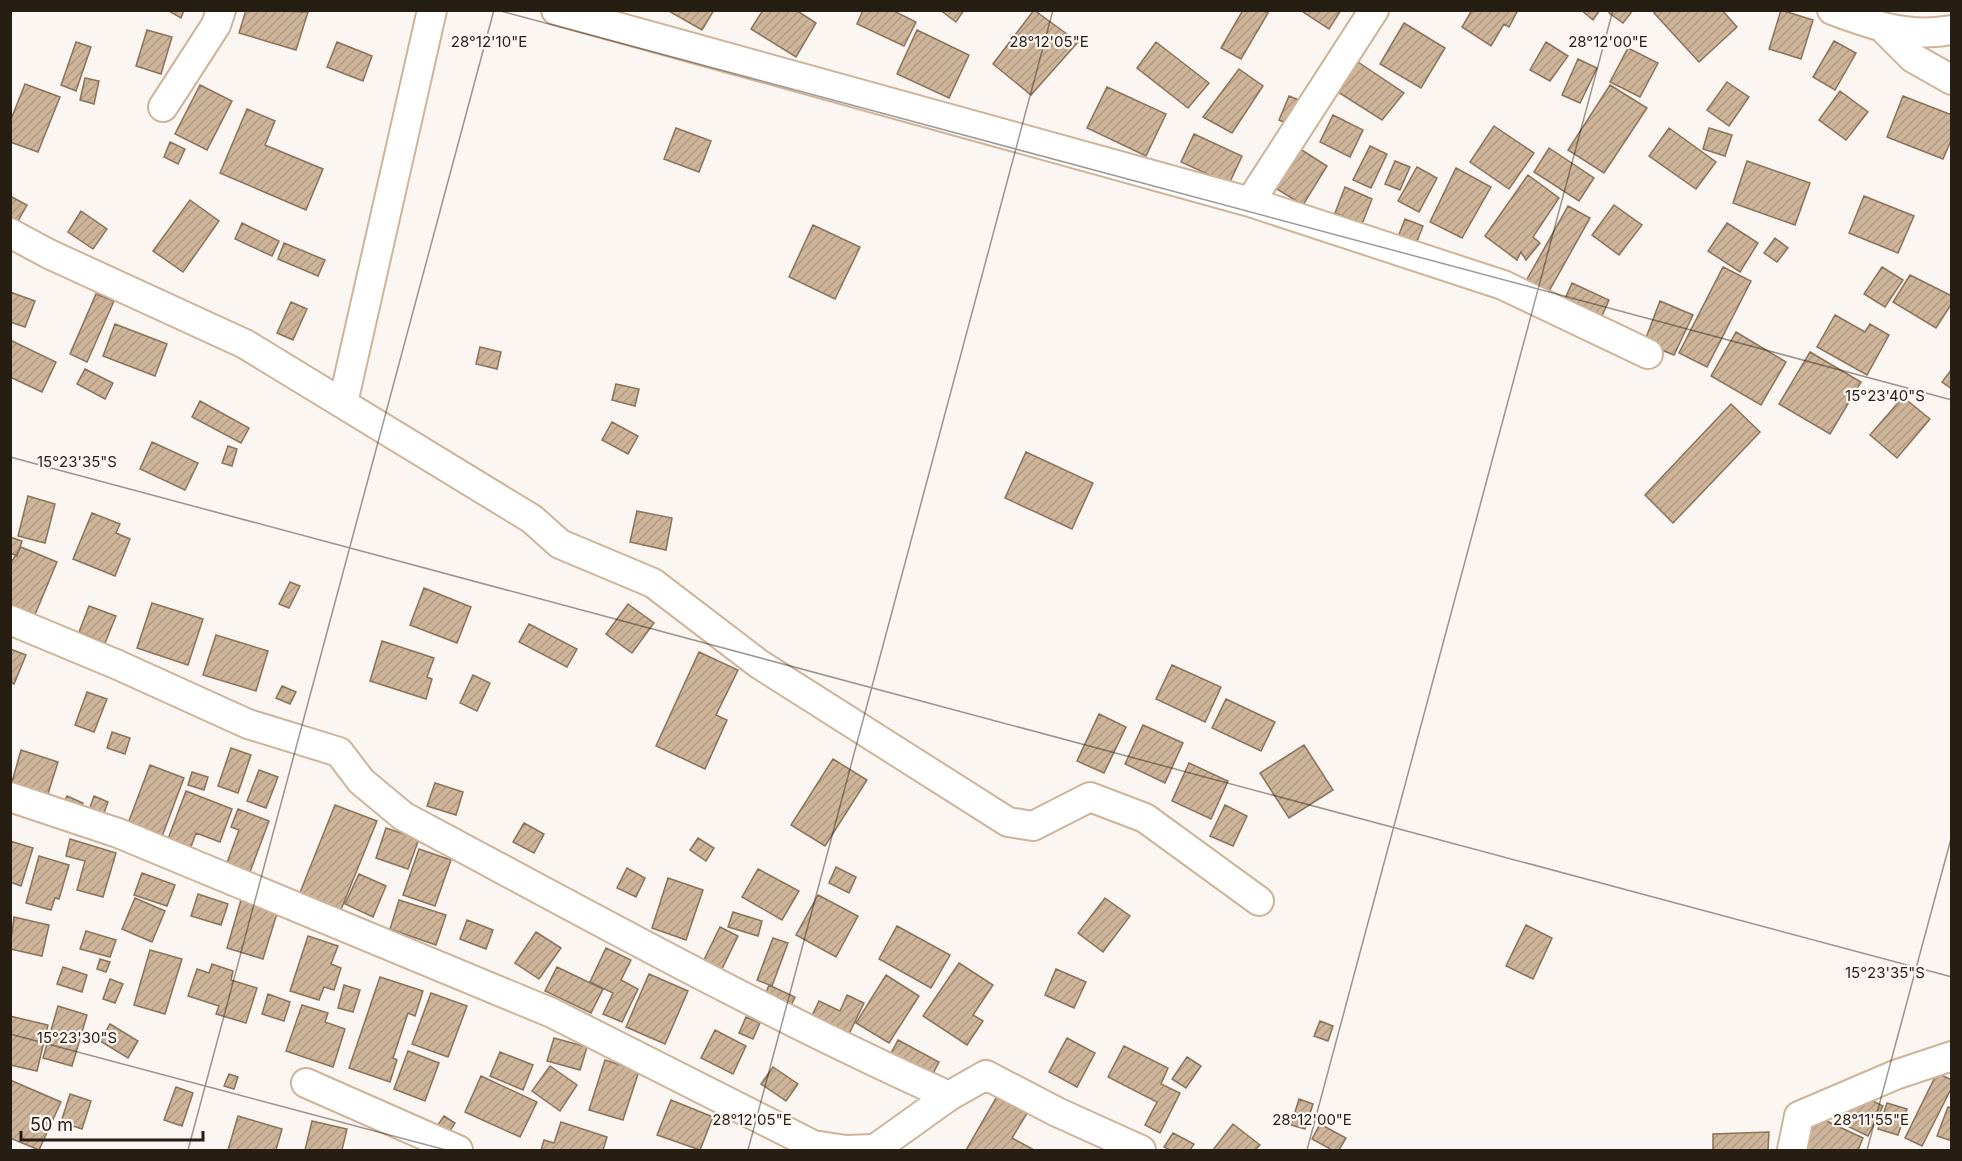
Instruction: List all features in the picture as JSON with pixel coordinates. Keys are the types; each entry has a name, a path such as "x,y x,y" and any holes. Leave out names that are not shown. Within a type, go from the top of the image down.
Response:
{"street":[{"path":"163,107 216,25 221,10"},
{"path":"343,403 432,10"},
{"path":"556,10 1250,202 1503,285 1648,354"},
{"path":"1250,202 1374,10"},
{"path":"1832,10 1885,30 1928,34 1952,30"},
{"path":"1885,30 1913,58 1952,80"},
{"path":"10,233 49,254 245,344 532,519 560,544 653,583 759,664 1008,822 1033,826 1090,797 1145,819 1258,901"},
{"path":"10,620 118,665 248,724 339,752 361,781 402,816 735,993 855,1054 949,1096"},
{"path":"10,797 117,833 552,1013 813,1145 846,1150 875,1149 949,1096 986,1075 1057,1112 1141,1150"},
{"path":"1792,1150 1798,1116 1895,1075 1952,1056"},
{"path":"306,1083 458,1150"}],"building":[{"path":"167,10 184,10 181,18"},
{"path":"246,10 308,12 296,50 239,33"},
{"path":"667,10 714,10 702,30"},
{"path":"763,10 796,10 816,23 796,57 751,29"},
{"path":"863,10 892,10 916,22 904,46 857,24"},
{"path":"940,10 964,10 956,22"},
{"path":"1034,10 1078,42 1031,95 993,64"},
{"path":"1243,10 1263,10 1268,13 1241,59 1221,48"},
{"path":"1300,10 1341,10 1329,29"},
{"path":"1472,10 1518,10 1509,27 1504,24 1491,46 1462,27"},
{"path":"1581,10 1600,10 1593,20"},
{"path":"1610,10 1633,10 1623,23 1609,13"},
{"path":"1657,10 1722,10 1737,27 1699,62 1654,13"},
{"path":"1781,10 1813,20 1801,59 1769,49"},
{"path":"1404,23 1445,48 1421,88 1380,64"},
{"path":"147,30 172,37 161,74 136,66"},
{"path":"917,30 969,55 949,98 897,74"},
{"path":"1834,41 1856,53 1835,90 1813,77"},
{"path":"76,42 91,47 76,91 61,85"},
{"path":"337,42 372,56 363,81 327,67"},
{"path":"1156,42 1209,83 1188,108 1137,68"},
{"path":"1546,42 1568,56 1550,81 1530,70"},
{"path":"1628,48 1658,63 1640,97 1610,82"},
{"path":"1578,59 1597,68 1580,103 1562,95"},
{"path":"1358,62 1404,93 1382,120 1338,92"},
{"path":"1239,69 1263,86 1232,133 1203,117"},
{"path":"85,78 99,81 94,104 80,100"},
{"path":"1727,82 1749,97 1729,126 1707,110"},
{"path":"25,84 60,97 38,152 10,142 10,122"},
{"path":"200,85 232,101 207,150 175,134"},
{"path":"1610,85 1647,108 1604,173 1568,150"},
{"path":"1107,87 1166,114 1146,156 1087,128"},
{"path":"1840,91 1868,112 1846,140 1819,120"},
{"path":"1289,96 1306,103 1295,127 1279,120"},
{"path":"1903,96 1952,115 1952,138 1943,159 1887,137"},
{"path":"247,109 275,121 265,145 323,169 306,210 220,173"},
{"path":"1333,115 1363,130 1350,157 1320,142"},
{"path":"1494,126 1534,153 1509,189 1470,162"},
{"path":"676,128 711,141 699,172 664,159"},
{"path":"1669,128 1716,162 1696,189 1649,156"},
{"path":"1709,128 1732,135 1725,156 1703,149"},
{"path":"1194,134 1242,156 1229,184 1181,162"},
{"path":"170,142 185,149 178,164 164,157"},
{"path":"1370,146 1387,154 1371,188 1353,180"},
{"path":"1297,147 1327,166 1303,205 1272,186"},
{"path":"1549,148 1594,178 1579,201 1534,172"},
{"path":"1395,161 1410,167 1400,190 1385,184"},
{"path":"1747,161 1810,183 1795,225 1733,203"},
{"path":"1417,167 1437,178 1419,212 1398,201"},
{"path":"1456,168 1491,187 1462,238 1430,222"},
{"path":"1528,175 1559,198 1533,237 1540,243 1526,260 1521,252 1517,260 1485,236"},
{"path":"1345,187 1372,199 1362,224 1335,213"},
{"path":"10,196 27,205 14,228 10,226"},
{"path":"1864,196 1914,216 1898,253 1849,233"},
{"path":"190,200 219,221 183,272 153,251"},
{"path":"1614,205 1642,225 1619,255 1592,235"},
{"path":"1568,206 1590,218 1548,293 1526,281"},
{"path":"81,211 107,229 93,249 68,232"},
{"path":"1405,219 1423,226 1414,249 1396,242"},
{"path":"242,223 279,241 272,256 235,239"},
{"path":"1727,223 1758,243 1740,272 1708,251"},
{"path":"813,225 860,247 835,299 789,277"},
{"path":"1775,238 1788,248 1777,262 1764,253"},
{"path":"284,243 325,260 318,276 278,259"},
{"path":"1723,267 1751,281 1707,367 1679,353"},
{"path":"1882,267 1903,280 1885,307 1864,294"},
{"path":"1910,275 1952,296 1952,303 1936,328 1893,302"},
{"path":"1572,283 1609,300 1597,327 1560,310"},
{"path":"10,292 35,301 25,327 10,322"},
{"path":"96,294 114,301 87,362 70,354"},
{"path":"1660,301 1693,315 1674,355 1644,343"},
{"path":"291,302 307,309 293,340 277,333"},
{"path":"1835,315 1865,332 1870,324 1889,335 1867,375 1817,347"},
{"path":"115,324 167,344 155,376 103,356"},
{"path":"1736,332 1786,362 1761,405 1711,376"},
{"path":"10,340 56,362 42,392 10,377"},
{"path":"480,347 501,352 497,369 476,364"},
{"path":"1810,352 1861,382 1830,434 1779,404"},
{"path":"85,369 113,383 105,399 77,384"},
{"path":"1952,369 1952,389 1942,382"},
{"path":"616,384 639,389 635,406 612,400"},
{"path":"1903,397 1930,419 1897,458 1870,435"},
{"path":"200,401 249,428 241,443 192,417"},
{"path":"1731,404 1760,432 1673,523 1645,495"},
{"path":"612,422 638,436 628,454 602,440"},
{"path":"152,442 198,463 185,490 140,469"},
{"path":"228,446 237,449 232,466 222,463"},
{"path":"1026,452 1093,483 1072,529 1005,498"},
{"path":"28,496 55,504 45,543 18,536"},
{"path":"637,511 672,518 666,550 630,542"},
{"path":"92,513 120,524 116,533 130,539 115,576 73,559"},
{"path":"10,537 22,541 17,556 10,553"},
{"path":"21,547 57,562 34,617 10,607 10,564"},
{"path":"290,582 300,586 289,608 279,604"},
{"path":"424,588 471,607 457,643 410,625"},
{"path":"152,603 203,619 188,665 137,648"},
{"path":"628,604 654,623 632,653 606,634"},
{"path":"89,606 116,616 105,643 79,632"},
{"path":"529,624 577,649 567,667 519,642"},
{"path":"216,635 268,651 256,691 203,675"},
{"path":"382,641 434,658 427,677 432,679 426,699 370,681"},
{"path":"10,649 26,655 14,684 10,682"},
{"path":"699,652 738,670 716,715 727,720 705,769 656,746"},
{"path":"1172,665 1221,687 1205,722 1156,699"},
{"path":"473,675 490,683 477,711 460,703"},
{"path":"282,686 296,692 290,704 276,698"},
{"path":"87,692 107,699 94,732 75,725"},
{"path":"1226,699 1275,722 1261,751 1212,728"},
{"path":"1099,714 1126,727 1104,773 1077,761"},
{"path":"1143,725 1183,743 1165,783 1125,764"},
{"path":"112,732 130,738 125,754 107,748"},
{"path":"1304,745 1333,790 1289,818 1260,773"},
{"path":"231,748 251,755 238,793 218,786"},
{"path":"21,750 58,762 46,800 10,789"},
{"path":"833,759 867,780 825,846 791,825"},
{"path":"1189,763 1228,781 1211,819 1172,801"},
{"path":"150,765 184,778 161,839 127,826"},
{"path":"259,770 278,777 266,808 247,801"},
{"path":"192,772 208,777 204,790 188,785"},
{"path":"435,783 463,792 456,815 427,806"},
{"path":"186,791 232,809 220,842 196,833 188,855 165,847"},
{"path":"67,796 83,803 77,815 61,808"},
{"path":"94,796 108,802 101,821 87,816"},
{"path":"335,805 377,821 340,912 299,895"},
{"path":"1225,805 1247,816 1233,846 1210,836"},
{"path":"238,809 269,821 247,880 224,871 239,830 231,827"},
{"path":"524,823 544,834 534,853 513,842"},
{"path":"386,828 419,839 408,869 376,858"},
{"path":"698,838 714,848 706,861 690,850"},
{"path":"70,839 116,853 103,897 77,890 85,861 66,856"},
{"path":"10,841 33,848 21,886 10,882"},
{"path":"419,849 451,860 435,906 403,895"},
{"path":"39,856 69,865 59,899 55,898 51,910 26,903"},
{"path":"836,867 856,877 849,893 829,883"},
{"path":"627,868 645,878 636,897 617,888"},
{"path":"758,869 799,891 782,920 742,897"},
{"path":"142,873 175,885 167,906 134,895"},
{"path":"359,874 386,886 373,917 345,904"},
{"path":"668,878 703,890 686,940 652,928"},
{"path":"198,894 228,904 221,925 191,916"},
{"path":"818,895 858,916 836,957 796,935"},
{"path":"135,898 165,911 152,942 122,929"},
{"path":"1105,898 1130,916 1103,952 1078,933"},
{"path":"241,900 278,910 263,959 227,948"},
{"path":"399,900 446,915 436,945 390,929"},
{"path":"733,912 762,921 758,936 728,927"},
{"path":"14,917 49,925 42,956 10,949"},
{"path":"467,920 493,930 486,949 460,939"},
{"path":"1526,925 1552,938 1533,979 1506,966"},
{"path":"897,926 950,955 931,988 879,959"},
{"path":"720,927 738,936 717,979 699,970"},
{"path":"86,931 116,940 110,957 80,949"},
{"path":"536,932 561,948 539,979 515,963"},
{"path":"308,936 338,946 331,964 341,968 334,990 324,987 319,1000 290,991"},
{"path":"773,938 788,943 772,986 757,980"},
{"path":"606,948 631,960 621,980 638,989 622,1022 603,1014 613,993 590,982"},
{"path":"150,950 182,959 165,1014 134,1005"},
{"path":"100,959 110,962 106,972 97,969"},
{"path":"959,963 993,985 973,1015 983,1021 967,1045 923,1016"},
{"path":"212,964 233,971 231,980 257,988 246,1023 216,1014 219,1006 188,996 197,969 209,973"},
{"path":"63,967 87,975 82,992 57,984"},
{"path":"557,967 603,989 591,1013 545,991"},
{"path":"1056,969 1086,982 1074,1008 1045,995"},
{"path":"649,974 688,991 665,1044 626,1027"},
{"path":"886,975 919,996 889,1043 856,1023"},
{"path":"380,977 423,991 415,1016 408,1013 393,1058 397,1060 390,1082 349,1068"},
{"path":"110,979 123,984 115,1003 103,999"},
{"path":"344,985 360,990 353,1012 338,1008"},
{"path":"769,985 795,997 788,1012 763,1000"},
{"path":"431,993 467,1006 448,1057 412,1044"},
{"path":"268,994 290,1002 284,1021 262,1014"},
{"path":"847,995 864,1003 847,1038 810,1020 819,1001 840,1011"},
{"path":"302,1005 328,1013 325,1022 345,1029 333,1067 286,1051"},
{"path":"58,1006 87,1015 72,1066 43,1058"},
{"path":"10,1016 48,1025 37,1071 10,1065"},
{"path":"746,1017 760,1023 753,1039 739,1033"},
{"path":"1320,1021 1333,1026 1328,1041 1314,1036"},
{"path":"110,1024 138,1041 128,1058 100,1041"},
{"path":"715,1030 746,1046 733,1074 701,1058"},
{"path":"554,1038 587,1047 580,1070 547,1061"},
{"path":"1067,1038 1095,1053 1077,1087 1049,1072"},
{"path":"898,1040 939,1062 929,1081 888,1059"},
{"path":"1124,1046 1168,1068 1161,1084 1180,1093 1160,1133 1145,1125 1157,1102 1108,1077"},
{"path":"408,1051 439,1063 425,1101 394,1089"},
{"path":"500,1052 533,1065 523,1090 490,1076"},
{"path":"1187,1057 1201,1066 1186,1088 1172,1079"},
{"path":"605,1060 639,1071 623,1120 589,1110"},
{"path":"550,1066 577,1085 560,1111 532,1091"},
{"path":"773,1067 798,1084 786,1101 761,1084"},
{"path":"1937,1073 1952,1080 1952,1087 1922,1146 1905,1138"},
{"path":"229,1074 238,1077 234,1089 224,1086"},
{"path":"481,1076 537,1102 520,1137 465,1112"},
{"path":"10,1080 61,1102 39,1150 10,1138"},
{"path":"176,1087 193,1093 182,1126 164,1120"},
{"path":"999,1093 1029,1110 1012,1138 1034,1150 966,1150"},
{"path":"1857,1093 1883,1106 1868,1136 1841,1123"},
{"path":"70,1094 91,1101 82,1129 61,1122"},
{"path":"1299,1099 1313,1104 1305,1129 1291,1125"},
{"path":"671,1100 713,1117 700,1150 657,1135"},
{"path":"1887,1103 1907,1109 1898,1135 1878,1129"},
{"path":"1948,1107 1952,1108 1952,1141 1937,1136"},
{"path":"1807,1112 1863,1138 1858,1150 1803,1150"},
{"path":"238,1116 282,1129 276,1150 228,1150"},
{"path":"444,1116 455,1123 446,1137 435,1129"},
{"path":"312,1121 347,1129 342,1150 305,1150"},
{"path":"561,1122 607,1137 603,1150 541,1150 544,1140 554,1143"},
{"path":"1233,1124 1260,1145 1255,1150 1213,1150"},
{"path":"1320,1124 1346,1138 1339,1150 1332,1150 1312,1139"},
{"path":"1769,1132 1768,1150 1713,1150 1713,1134"},
{"path":"1173,1133 1194,1144 1190,1150 1170,1150 1164,1147"}]}
